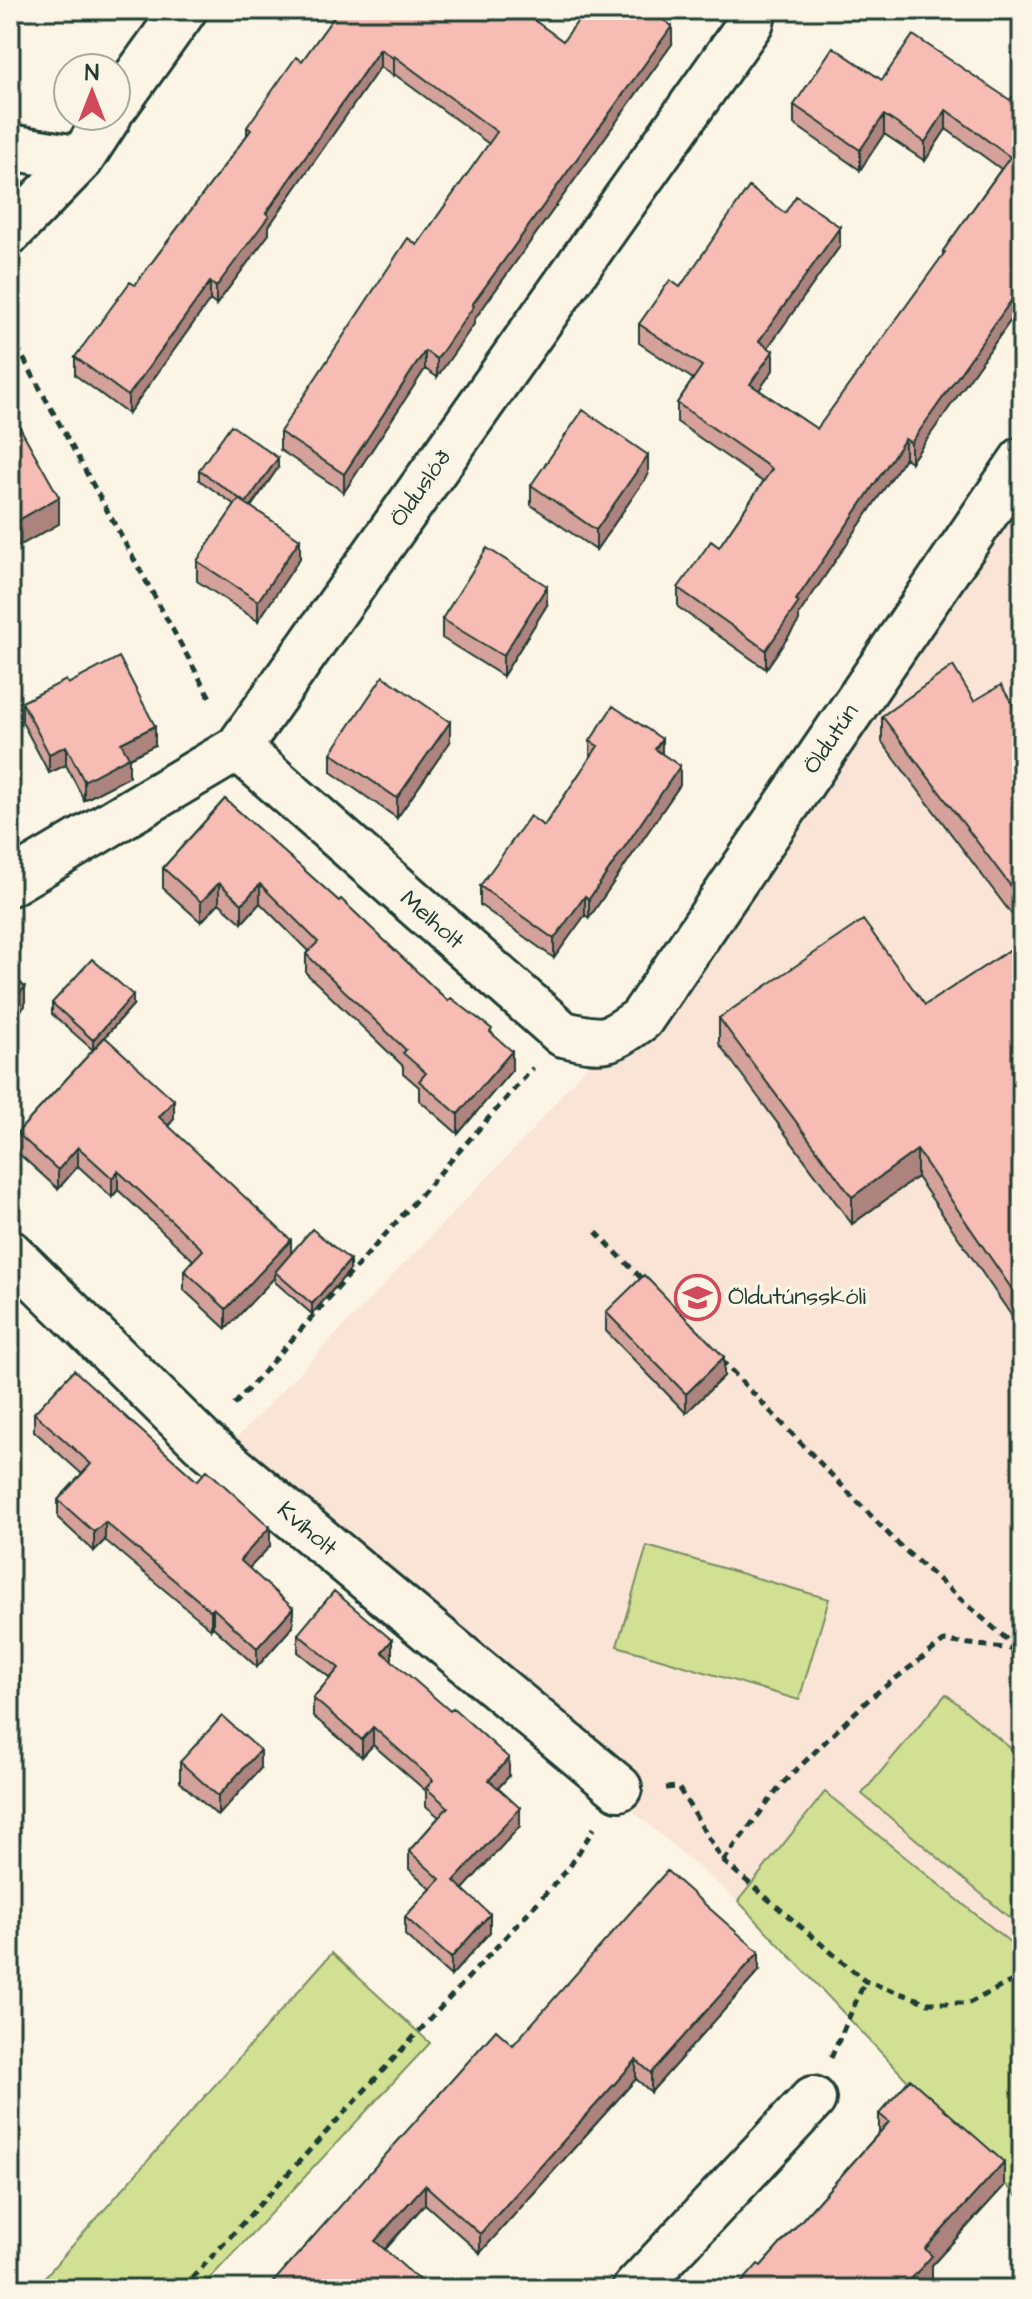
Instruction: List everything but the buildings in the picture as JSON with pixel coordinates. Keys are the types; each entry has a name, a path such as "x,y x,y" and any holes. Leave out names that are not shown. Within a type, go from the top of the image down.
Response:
{"street":[{"path":"132,83 184,10"},
{"name":"Ölduslóð","path":"10,883 238,748 751,22 754,10"},
{"path":"10,232 81,159 99,132"},
{"path":"10,147 81,159"},
{"name":"Öldutún","path":"563,1034 612,1040 641,1019 1022,460"},
{"name":"Melholt","path":"238,748 563,1034"},
{"name":"Kvíholt","path":"10,1253 201,1441 619,1788"},
{"path":"635,2289 813,2099"}],"path":[{"path":"10,334 238,748"},
{"path":"201,1441 563,1034"},
{"path":"596,1232 649,1286"},
{"path":"712,1351 900,1546 1020,1650"},
{"path":"723,1861 783,1783 869,1699 944,1641 1020,1650"},
{"path":"182,2289 569,1868 619,1788 678,1787 723,1861 865,1981 928,2003 969,2003 1022,1976"},
{"path":"813,2099 865,1981"}],"shaded area":[{"name":"Öldutúnsskóli","path":"1022,423 1022,1952 825,1792 738,1901 218,1457 527,1136 719,909"}],"green space":[{"path":"647,1546 829,1599 799,1700 617,1646"},
{"path":"946,1694 1022,1758 1022,1928 862,1794"},
{"path":"825,1792 1022,1952 1022,2202 738,1901"},
{"path":"332,1953 430,2043 200,2289 34,2289"}],"place":[{"name":"Öldutúnsskóli","path":"697,1297"}]}
